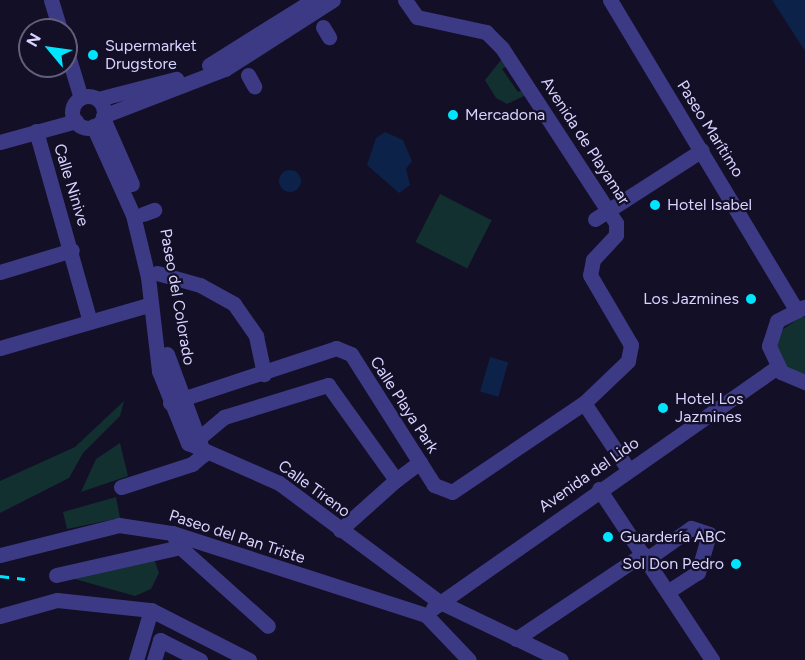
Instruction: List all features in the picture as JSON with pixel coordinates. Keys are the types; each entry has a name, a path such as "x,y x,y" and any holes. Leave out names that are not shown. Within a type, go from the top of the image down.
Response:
{"street":[{"path":"51,0 56,18"},
{"path":"0,142 36,131 98,99 197,71 313,0"},
{"path":"0,132 77,109 100,120 225,69 333,0"},
{"name":"Avenida de Playamar","path":"405,0 417,17 486,32 502,48 609,209 616,235 593,260 590,274 631,345 627,361 584,403"},
{"path":"417,0 430,21"},
{"name":"Paseo Marítimo","path":"610,0 801,308"},
{"path":"71,78 77,109"},
{"path":"98,99 100,120"},
{"name":"Paseo del Colorado","path":"100,120 149,212 175,401 188,443 204,454"},
{"name":"Paseo del Colorado","path":"100,120 133,215 151,304 159,371 199,438 204,454"},
{"name":"Calle Ninive","path":"36,131 72,250 90,322"},
{"path":"595,219 702,150"},
{"path":"0,272 72,250"},
{"path":"157,273 223,291 248,317 264,374"},
{"path":"0,348 151,304"},
{"path":"801,308 782,316 771,333 770,352 777,367 805,382"},
{"name":"Calle Playa Park","path":"175,401 264,374 336,348 351,354 375,381 420,462 435,479 452,492 584,403"},
{"name":"Avenida del Lido","path":"426,615 438,601 777,367"},
{"path":"199,438 224,417 328,385 396,480"},
{"path":"584,403 628,469"},
{"path":"121,487 192,464 204,454"},
{"name":"Calle Tireno","path":"204,454 279,483 438,601 561,660"},
{"path":"340,530 396,480 420,462"},
{"path":"599,489 669,591 712,660"},
{"name":"Paseo del Pan Triste","path":"0,555 119,525 172,533 426,615"},
{"path":"516,639 691,528 709,534 698,572 669,591"},
{"path":"172,533 180,547 268,626"},
{"path":"56,575 180,547"},
{"path":"0,616 57,600 151,610 249,660"},
{"path":"136,660 151,610"},
{"path":"426,615 469,660"},
{"path":"141,643 156,654 160,640 200,660"}],"green space":[{"path":"501,60 509,65 502,69 518,92 524,89 524,96 507,104 496,98 485,80"},
{"path":"440,194 492,220 467,268 415,242"},
{"path":"801,317 805,317 805,377 786,369 777,346 782,330"},
{"path":"124,401 120,416 83,453 69,478 0,513 0,481 75,447"},
{"path":"120,443 128,476 81,492 96,459"},
{"path":"116,497 120,518 67,529 63,512"},
{"path":"153,556 159,573 151,589 135,596 71,578"}],"water":[{"path":"772,0 805,0 805,51"},
{"path":"385,132 403,140 412,161 406,169 410,185 399,193 367,165 376,138"},
{"path":"290,170 298,173 301,181 298,189 290,192 282,189 279,181 282,173"},
{"path":"490,357 508,362 498,397 480,392"}],"railway":[{"path":"0,576 25,579"}],"place":[{"name":"Supermarket Drugstore","path":"93,55"},
{"name":"Mercadona","path":"453,115"},
{"name":"Hotel Isabel","path":"655,205"},
{"name":"Los Jazmines","path":"751,299"},
{"name":"Hotel Los Jazmines","path":"663,408"},
{"name":"Guardería ABC","path":"608,537"},
{"name":"Sol Don Pedro","path":"736,564"}]}
